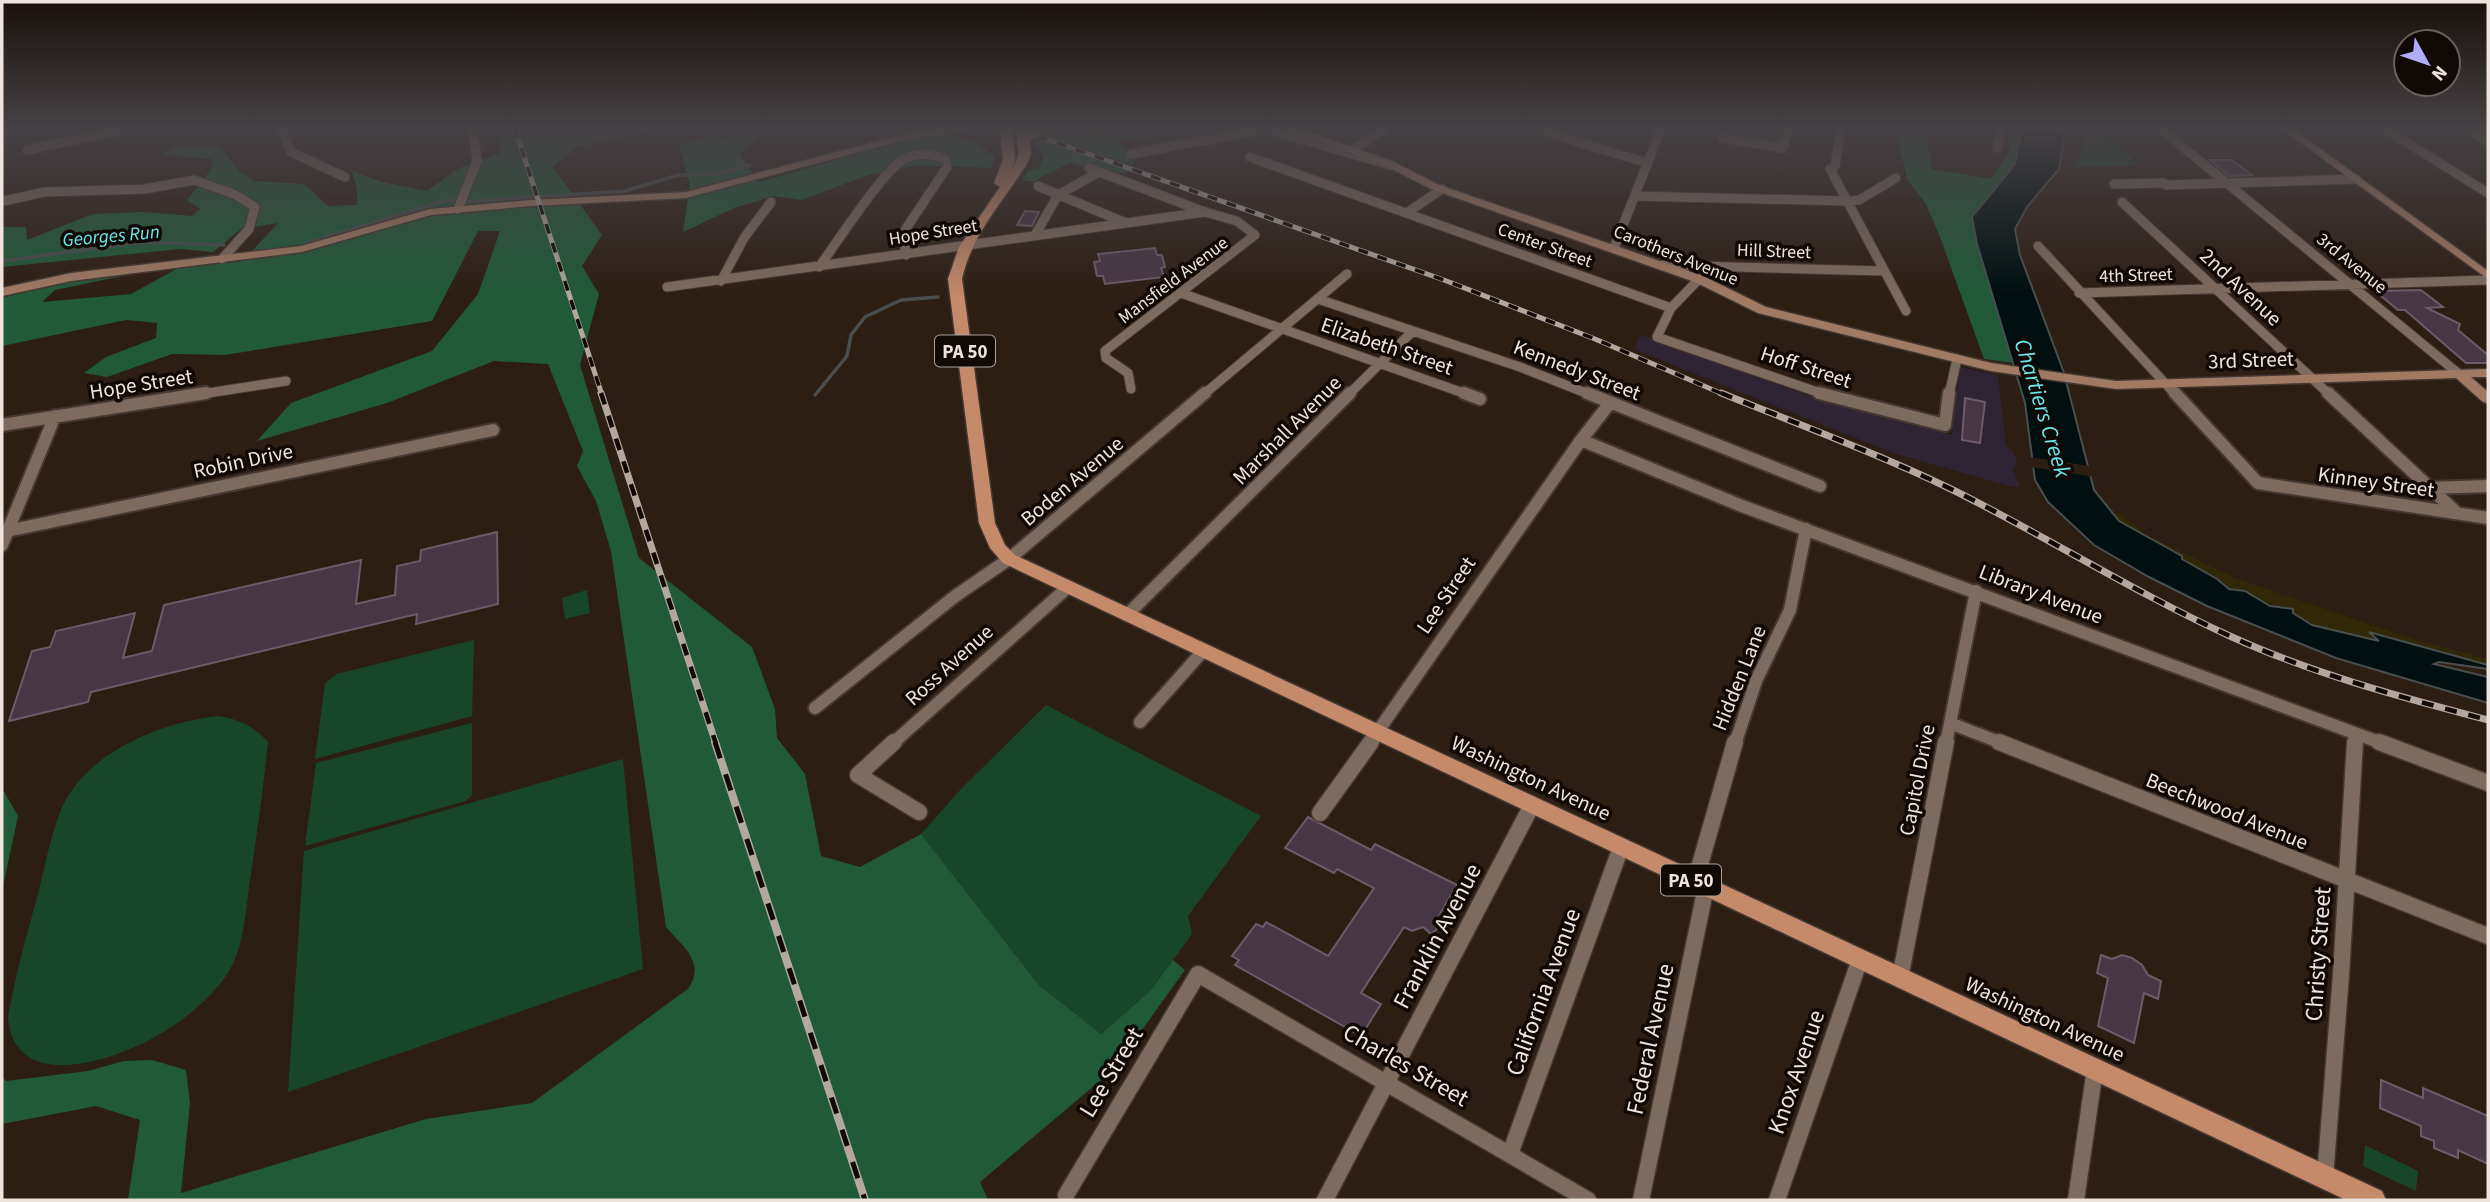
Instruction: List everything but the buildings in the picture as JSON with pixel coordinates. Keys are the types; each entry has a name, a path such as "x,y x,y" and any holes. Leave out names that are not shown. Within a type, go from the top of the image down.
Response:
{"main road":[{"name":"PA 50","path":"1000,185 994,202 956,270 956,286 987,523 998,548 1009,559"},
{"name":"PA 50","path":"994,202 1008,185"},
{"name":"Washington Avenue","path":"1009,559 2373,1200"}],"street":[{"path":"4,201 44,192 145,189 163,185"},
{"path":"210,185 234,194 255,207 256,217 243,237 222,259"},
{"path":"459,206 466,185"},
{"path":"2,292 71,277 312,247 406,217 459,206 686,195 723,185"},
{"path":"819,267 882,185"},
{"path":"906,255 903,233 934,185"},
{"path":"1035,235 1058,195 1076,185"},
{"path":"1134,185 1205,212"},
{"name":"Center Street","path":"1331,185 1671,308"},
{"name":"Carothers Avenue","path":"1434,185 1663,265 1699,279 1762,310 1957,359 2016,371"},
{"path":"1614,248 1639,185"},
{"path":"1840,185 1906,311"},
{"path":"1635,196 1849,201 1859,200 1884,185"},
{"name":"3rd Avenue","path":"2230,185 2488,399"},
{"path":"2364,185 2488,278"},
{"path":"1038,186 1126,223"},
{"path":"1408,212 1442,189"},
{"path":"720,281 744,238 771,202"},
{"name":"2nd Avenue","path":"2122,202 2457,513"},
{"name":"Hope Street","path":"667,287 1205,212"},
{"name":"Mansfield Avenue","path":"1131,389 1132,378 1126,369 1106,358 1105,351 1255,235 1237,221 1205,212"},
{"path":"2038,246 2165,384"},
{"name":"Hill Street","path":"1663,265 1883,271"},
{"name":"Boden Avenue","path":"815,708 954,597 1009,559 1347,274"},
{"name":"4th Street","path":"2079,293 2488,278"},
{"path":"1671,308 1699,279"},
{"name":"Elizabeth Street","path":"1181,293 1480,399"},
{"name":"Kennedy Street","path":"1318,299 1520,367 1820,486"},
{"name":"Hoff Street","path":"1671,308 1657,337 1813,392 1945,425 1948,393 1957,359"},
{"name":"Marshall Avenue","path":"1128,615 1413,331"},
{"name":"3rd Street","path":"2016,371 2116,385 2488,373"},
{"name":"Hope Street","path":"2,425 286,381"},
{"name":"Kinney Street","path":"2165,384 2258,483 2488,518"},
{"name":"Lee Street","path":"1320,813 1581,440 1610,403"},
{"path":"2,545 4,532 55,416"},
{"name":"Robin Drive","path":"4,532 233,482 493,430"},
{"name":"Library Avenue","path":"1581,440 1806,529 2488,783"},
{"path":"2430,488 2488,486"},
{"name":"Hidden Lane","path":"1701,884 1741,722 1756,681 1790,610 1806,529"},
{"name":"Ross Avenue","path":"858,775 1068,588"},
{"name":"Capitol Drive","path":"1900,978 1976,591"},
{"path":"1140,722 1203,651"},
{"name":"Beechwood Avenue","path":"1950,723 2488,936"},
{"name":"Christy Street","path":"2325,1177 2355,734"},
{"path":"858,775 919,812"},
{"name":"Franklin Avenue","path":"1325,1200 1532,805"},
{"name":"California Avenue","path":"1510,1154 1621,847"},
{"name":"Federal Avenue","path":"1641,1200 1701,884"},
{"name":"Knox Avenue","path":"1777,1200 1860,959"},
{"name":"Lee Street","path":"1066,1195 1198,974"},
{"name":"Charles Street","path":"1198,974 1588,1200"},
{"path":"2076,1200 2095,1069"}],"shaded area":[{"path":"1641,335 1815,398 1952,435 1960,367 1998,376 2006,446 2014,452 2017,465 2013,469 2020,486 2013,487 1893,453 1747,395 1634,349"}],"green space":[{"path":"199,185 305,185 328,206 357,205 356,185 397,185 427,191 435,185 566,185 602,235 582,266 599,294 580,365 639,558 752,647 775,709 777,738 805,774 821,856 860,867 921,834 1039,985 1101,1034 1151,990 1173,960 1185,970 1114,1069 980,1182 988,1200 128,1200 140,1120 96,1106 2,1124 2,1077 6,1081 88,1071 124,1061 152,1060 186,1070 190,1103 181,1193 426,1119 532,1103 689,988 695,970 693,962 685,948 666,927 611,551 596,501 577,466 583,451 548,364 494,361 387,403 257,441 291,403 432,351 478,294 500,231 478,231 432,321 225,355 172,354 107,377 84,373 106,357 156,338 157,323 126,320 2,346 2,298 57,284 132,274 55,290 42,302 131,294 178,268 243,261 278,223 241,229 213,252 180,249 2,267 2,227 26,227 27,240 93,214 144,212 192,216 200,209 187,200"},
{"path":"690,185 841,185 802,200 773,196 734,208 683,232"},
{"path":"1912,185 1998,185 1972,217 1977,244 2013,363 1984,359 1926,204"},
{"path":"587,590 590,613 565,619 562,598"},
{"path":"474,640 472,716 315,759 325,683 337,674"},
{"path":"1046,705 1261,816 1188,916 1192,934 1151,990 1101,1034 1039,985 921,834 961,789"},
{"path":"219,716 246,724 268,742 244,928 238,952 228,973 208,998 182,1019 124,1052 73,1064 49,1064 29,1057 15,1042 8,1017 52,836 70,793 104,758 125,745 172,725"},
{"path":"472,723 472,795 466,801 305,846 316,763"},
{"path":"623,759 643,969 288,1092 304,851"},
{"path":"2,788 18,816 2,891"},
{"path":"2365,1145 2418,1171 2416,1191 2363,1166"}],"sand":[{"path":"2113,513 2120,514 2146,535 2237,579 2416,640 2488,659 2488,665 2373,633 2380,642 2312,625 2293,613 2292,609 2273,605 2246,592 2226,587 2119,521"}],"water":[{"name":"Chartiers Creek","path":"1998,185 2045,185 2027,207 2015,229 2020,255 2064,373 2094,490 2119,521 2182,556 2182,559 2229,589 2245,591 2270,606 2293,609 2293,613 2312,625 2379,641 2369,632 2488,665 2488,669 2439,662 2434,664 2488,677 2488,703 2336,658 2207,606 2094,545 2048,502 2035,480 2025,403 1977,244 1972,217"}],"pier":[{"path":"2029,457 2090,466 2094,477 2030,467"}],"waterway":[{"name":"Georges Run","path":"307,243 447,200 474,201 625,191 645,185"},
{"name":"Georges Run","path":"2,261 143,242 224,245"},
{"path":"815,395 847,356 851,335 865,317 901,300 938,297"}],"railway":[{"path":"533,185 602,395"},
{"path":"1176,185 1444,280 1595,339 1725,395"},
{"path":"601,393 716,744"},
{"path":"1721,393 1866,451 1951,489 2161,602 2232,637 2358,684 2488,720"},
{"path":"715,742 865,1200"}]}
